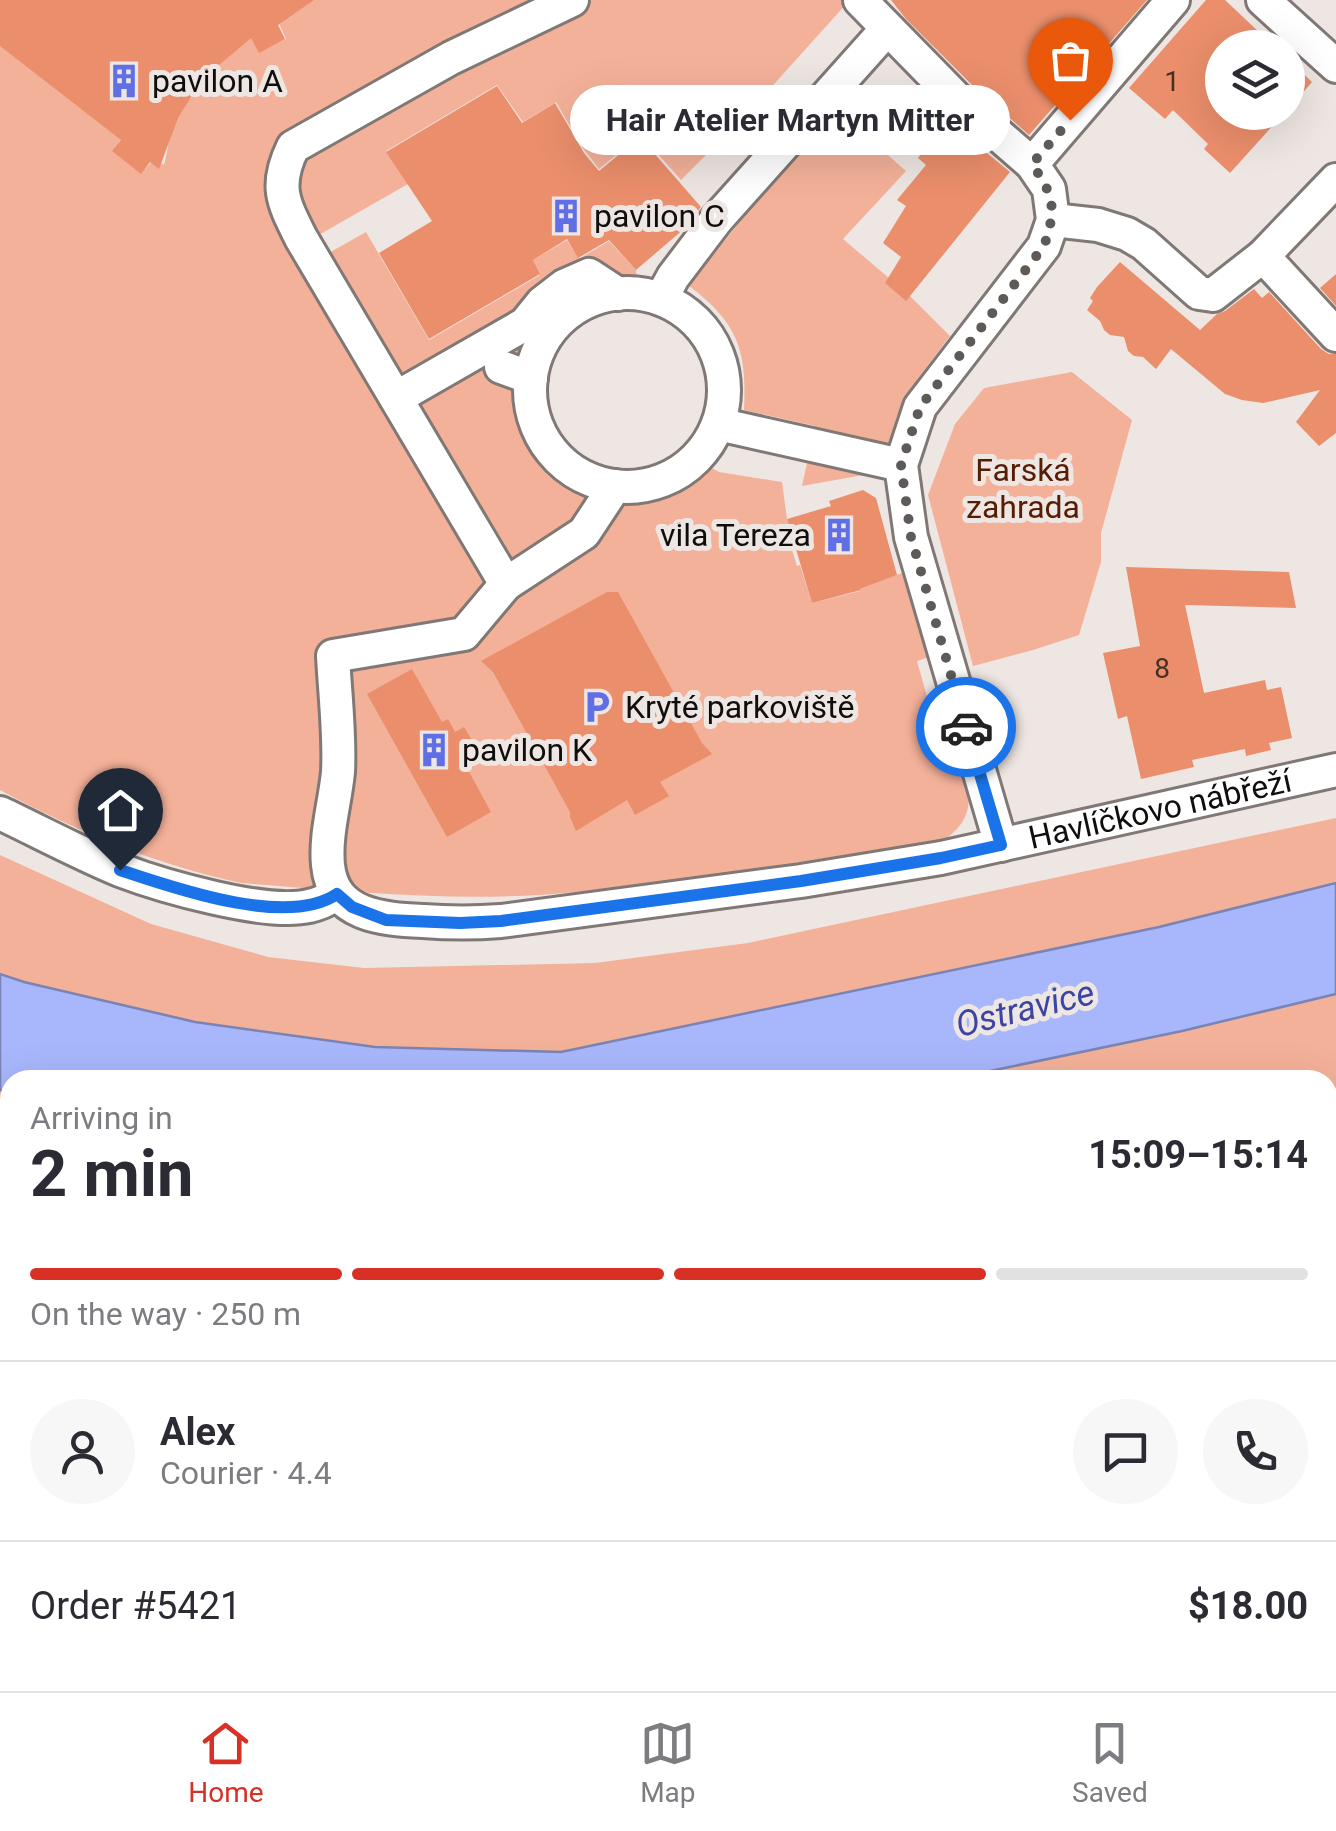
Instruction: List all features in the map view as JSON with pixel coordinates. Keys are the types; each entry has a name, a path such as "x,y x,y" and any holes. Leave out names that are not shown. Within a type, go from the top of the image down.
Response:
{"street":[{"path":"506,584 284,204 283,168 294,147 451,58 572,0"},
{"path":"860,0 956,98 1032,164 1049,189 1053,220 1044,246 920,407 901,465 911,537 1001,845"},
{"path":"1032,164 1173,0"},
{"path":"1262,0 1336,66"},
{"path":"660,299 717,219 888,29"},
{"path":"1053,220 1098,225 1127,234 1205,295 1213,295 1263,256 1336,180"},
{"path":"1263,256 1336,335"},
{"path":"396,398 525,324 542,303 564,286 589,275 618,294"},
{"path":"618,294 660,299 697,322 714,350 724,380 718,424 709,443 678,473 637,487 594,481 574,472 544,441 516,373 536,357 559,321 577,307 618,294"},
{"path":"718,424 901,465"},
{"path":"0,813 120,870 171,887 281,908 308,907 329,900 337,894 327,850 338,771 333,656 464,634 506,584 584,533 615,486"},
{"name":"Havlíčkovo nábřeží","path":"337,894 352,907 386,920 501,921 941,858 1336,770"}],"green space":[{"path":"312,0 848,2 748,113 681,180 641,135 599,169 556,102 523,122 497,85 386,151 408,184 317,236 327,254 366,232 429,340 540,275 533,260 567,240 579,259 609,241 636,270 639,294 594,299 566,315 546,339 534,366 531,395 537,424 551,450 573,470 616,485 652,483 695,459 719,472 782,482 795,548 792,550 812,603 860,591 907,571 932,656 917,661 947,768 963,764 968,786 966,815 945,839 602,890 475,897 397,894 241,883 209,875 117,845 0,790 0,37 124,135 116,147 145,169 154,159 164,165 177,119 219,66 255,34 263,48 286,39 278,21"},
{"path":"838,111 906,171 843,239 950,336 917,380 896,419 885,471 802,486 815,426 744,410 744,371 736,339 719,313 689,286 772,181"},
{"name":"Farská zahrada","path":"1072,372 1132,420 1101,533 1101,562 1079,635 973,666 928,495 955,424 984,388"},
{"path":"1336,818 1336,883 1159,927 561,1052 375,1047 195,1022 0,974 0,855 151,924 268,957 364,968 595,963 748,943"},
{"path":"1336,994 1336,1070 995,1070"}],"water":[{"name":"Ostravice","path":"1336,883 1336,994 995,1070 0,1070 0,974 195,1022 375,1047 561,1052 1159,927"}],"building":[{"name":"pavilon A","path":"0,0 314,0 278,25 285,39 259,53 251,38 210,73 178,118 159,169 150,162 141,174 112,151 121,140 0,46"},
{"path":"891,0 1147,0 1029,135 970,83"},
{"path":"1206,0 1225,0 1257,30 1205,30 1205,130 1269,130 1230,173 1204,149 1208,144 1173,110 1165,119 1129,88"},
{"name":"pavilon C","path":"497,86 522,123 555,103 599,171 640,137 701,207 685,228 636,270 609,240 578,258 567,239 533,260 540,274 429,339 379,253 432,221 386,152"},
{"path":"947,120 1010,172 906,301 885,283 901,257 883,243 906,206 897,200 926,165 918,158"},
{"path":"1120,262 1200,330 1254,289 1262,298 1269,292 1321,349 1336,354 1336,433 1319,446 1296,422 1320,390 1263,403 1242,400 1225,394 1171,349 1156,369 1143,357 1134,356 1124,337 1110,335 1087,310 1097,287"},
{"path":"1336,274 1336,306 1320,288"},
{"name":"vila Tereza","path":"863,490 876,498 897,575 812,603 787,519 831,506 829,501"},
{"path":"1126,567 1289,572 1296,608 1185,605 1204,693 1265,680 1267,690 1281,687 1292,738 1269,743 1271,750 1246,756 1245,749 1192,760 1194,767 1141,779 1127,716 1118,719 1103,653 1140,646"},
{"name":"Kryté parkoviště","path":"607,592 618,592 702,743 712,754 660,782 669,796 635,815 627,800 576,831 570,812 493,672 481,661"},
{"name":"pavilon K","path":"412,669 442,722 448,719 455,732 464,727 475,745 462,759 491,812 447,837 367,694"}],"way so far":[{"path":"966,727 911,537 901,465 920,407 1044,246 1053,220 1049,189 1032,164 1070,120"}],"place":[{"name":"pavilon A","path":"124,81"},
{"name":"Hair Atelier Martyn Mitter","path":"1070,120"},
{"name":"pavilon C","path":"566,216"},
{"name":"vila Tereza","path":"839,535"},
{"name":"Kryté parkoviště","path":"597,707"},
{"name":"pavilon K","path":"434,750"}],"route":[{"path":"120,870 228,900 281,908 308,907 337,894 352,907 386,920 460,923 684,897 941,858 1001,845 966,727"}]}
